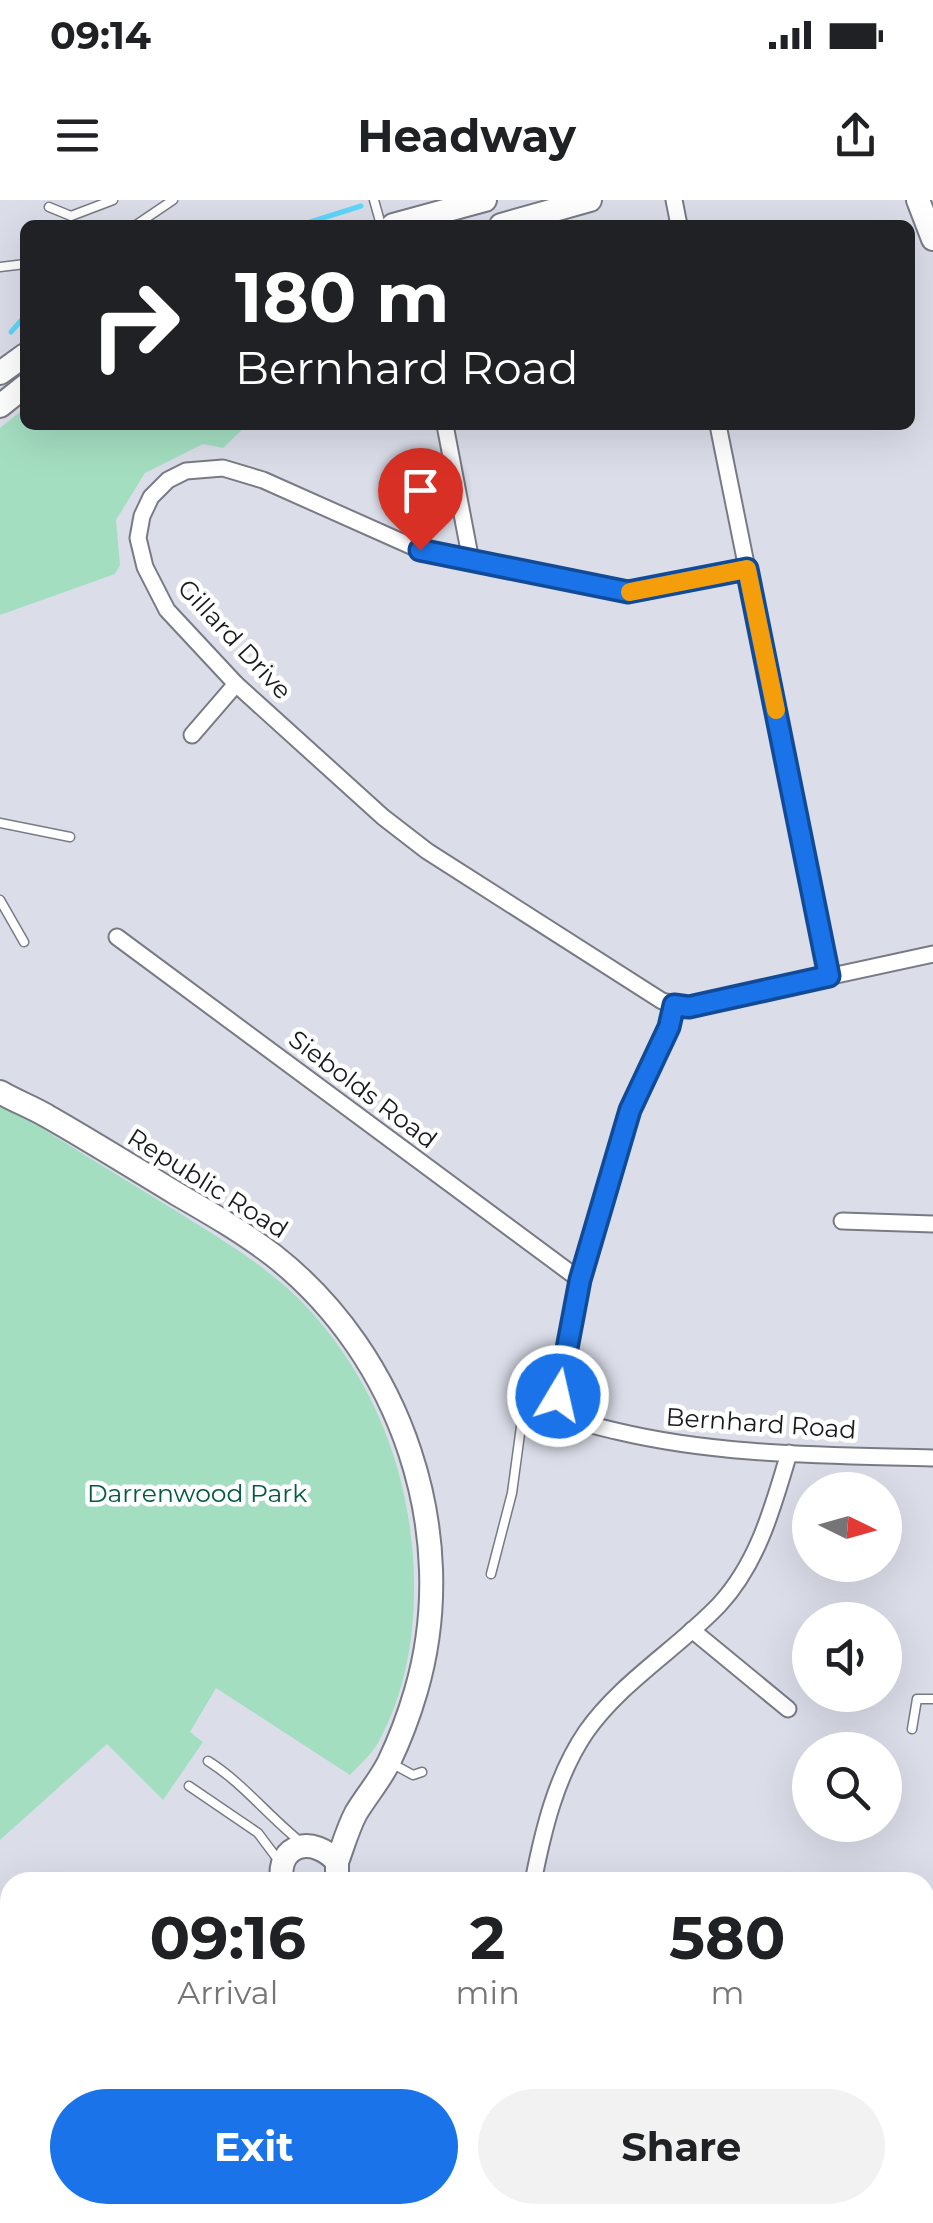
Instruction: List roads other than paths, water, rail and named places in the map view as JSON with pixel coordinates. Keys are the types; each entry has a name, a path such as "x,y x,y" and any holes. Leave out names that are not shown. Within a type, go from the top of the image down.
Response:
{"main road":[{"path":"411,220 485,200"},
{"path":"519,220 590,200"},
{"path":"918,200 933,239"},
{"path":"0,406 20,390"},
{"name":"Republic Road","path":"0,1074 42,1113"},
{"name":"Republic Road","path":"0,1092 42,1113 273,1254 332,1311 396,1413 427,1513 431,1573 428,1634 417,1688 389,1762 356,1814 339,1872"},
{"name":"Republic Road","path":"283,1872 288,1855 309,1846 356,1814"},
{"path":"309,1846 329,1853 336,1872"}],"street":[{"path":"446,430 472,561"},
{"path":"719,430 829,976"},
{"name":"Gillard Drive","path":"674,1005 627,979 404,834 236,684 167,610 145,567 138,538 151,497 168,480 204,468 243,472 420,550 628,592 747,569"},
{"path":"192,735 236,684"},
{"name":"Siebolds Road","path":"117,937 580,1280"},
{"path":"558,1410 559,1381 580,1280 630,1110 669,1027 674,1005 689,1007 933,954"},
{"path":"842,1220 933,1224"},
{"name":"Bernhard Road","path":"558,1410 568,1418 659,1441 788,1454 933,1458"},
{"path":"535,1872 560,1783 587,1730 608,1705 720,1604 764,1532 788,1454"},
{"path":"692,1630 788,1710"}],"lane":[{"path":"50,207 70,216 113,200"},
{"path":"143,220 173,200"},
{"path":"0,824 70,837"},
{"path":"0,900 24,942"},
{"path":"490,1574 512,1493 522,1419 531,1410 558,1410"},
{"path":"912,1729 917,1699 933,1698"},
{"path":"208,1761 229,1775 268,1816 309,1846"},
{"path":"389,1762 413,1775 422,1772"},
{"path":"189,1786 268,1842 281,1872"}],"waterway":[{"path":"317,220 361,206"},
{"path":"11,332 20,322"}],"park label":[{"name":"Darrenwood Park","path":"197,1493"}]}
